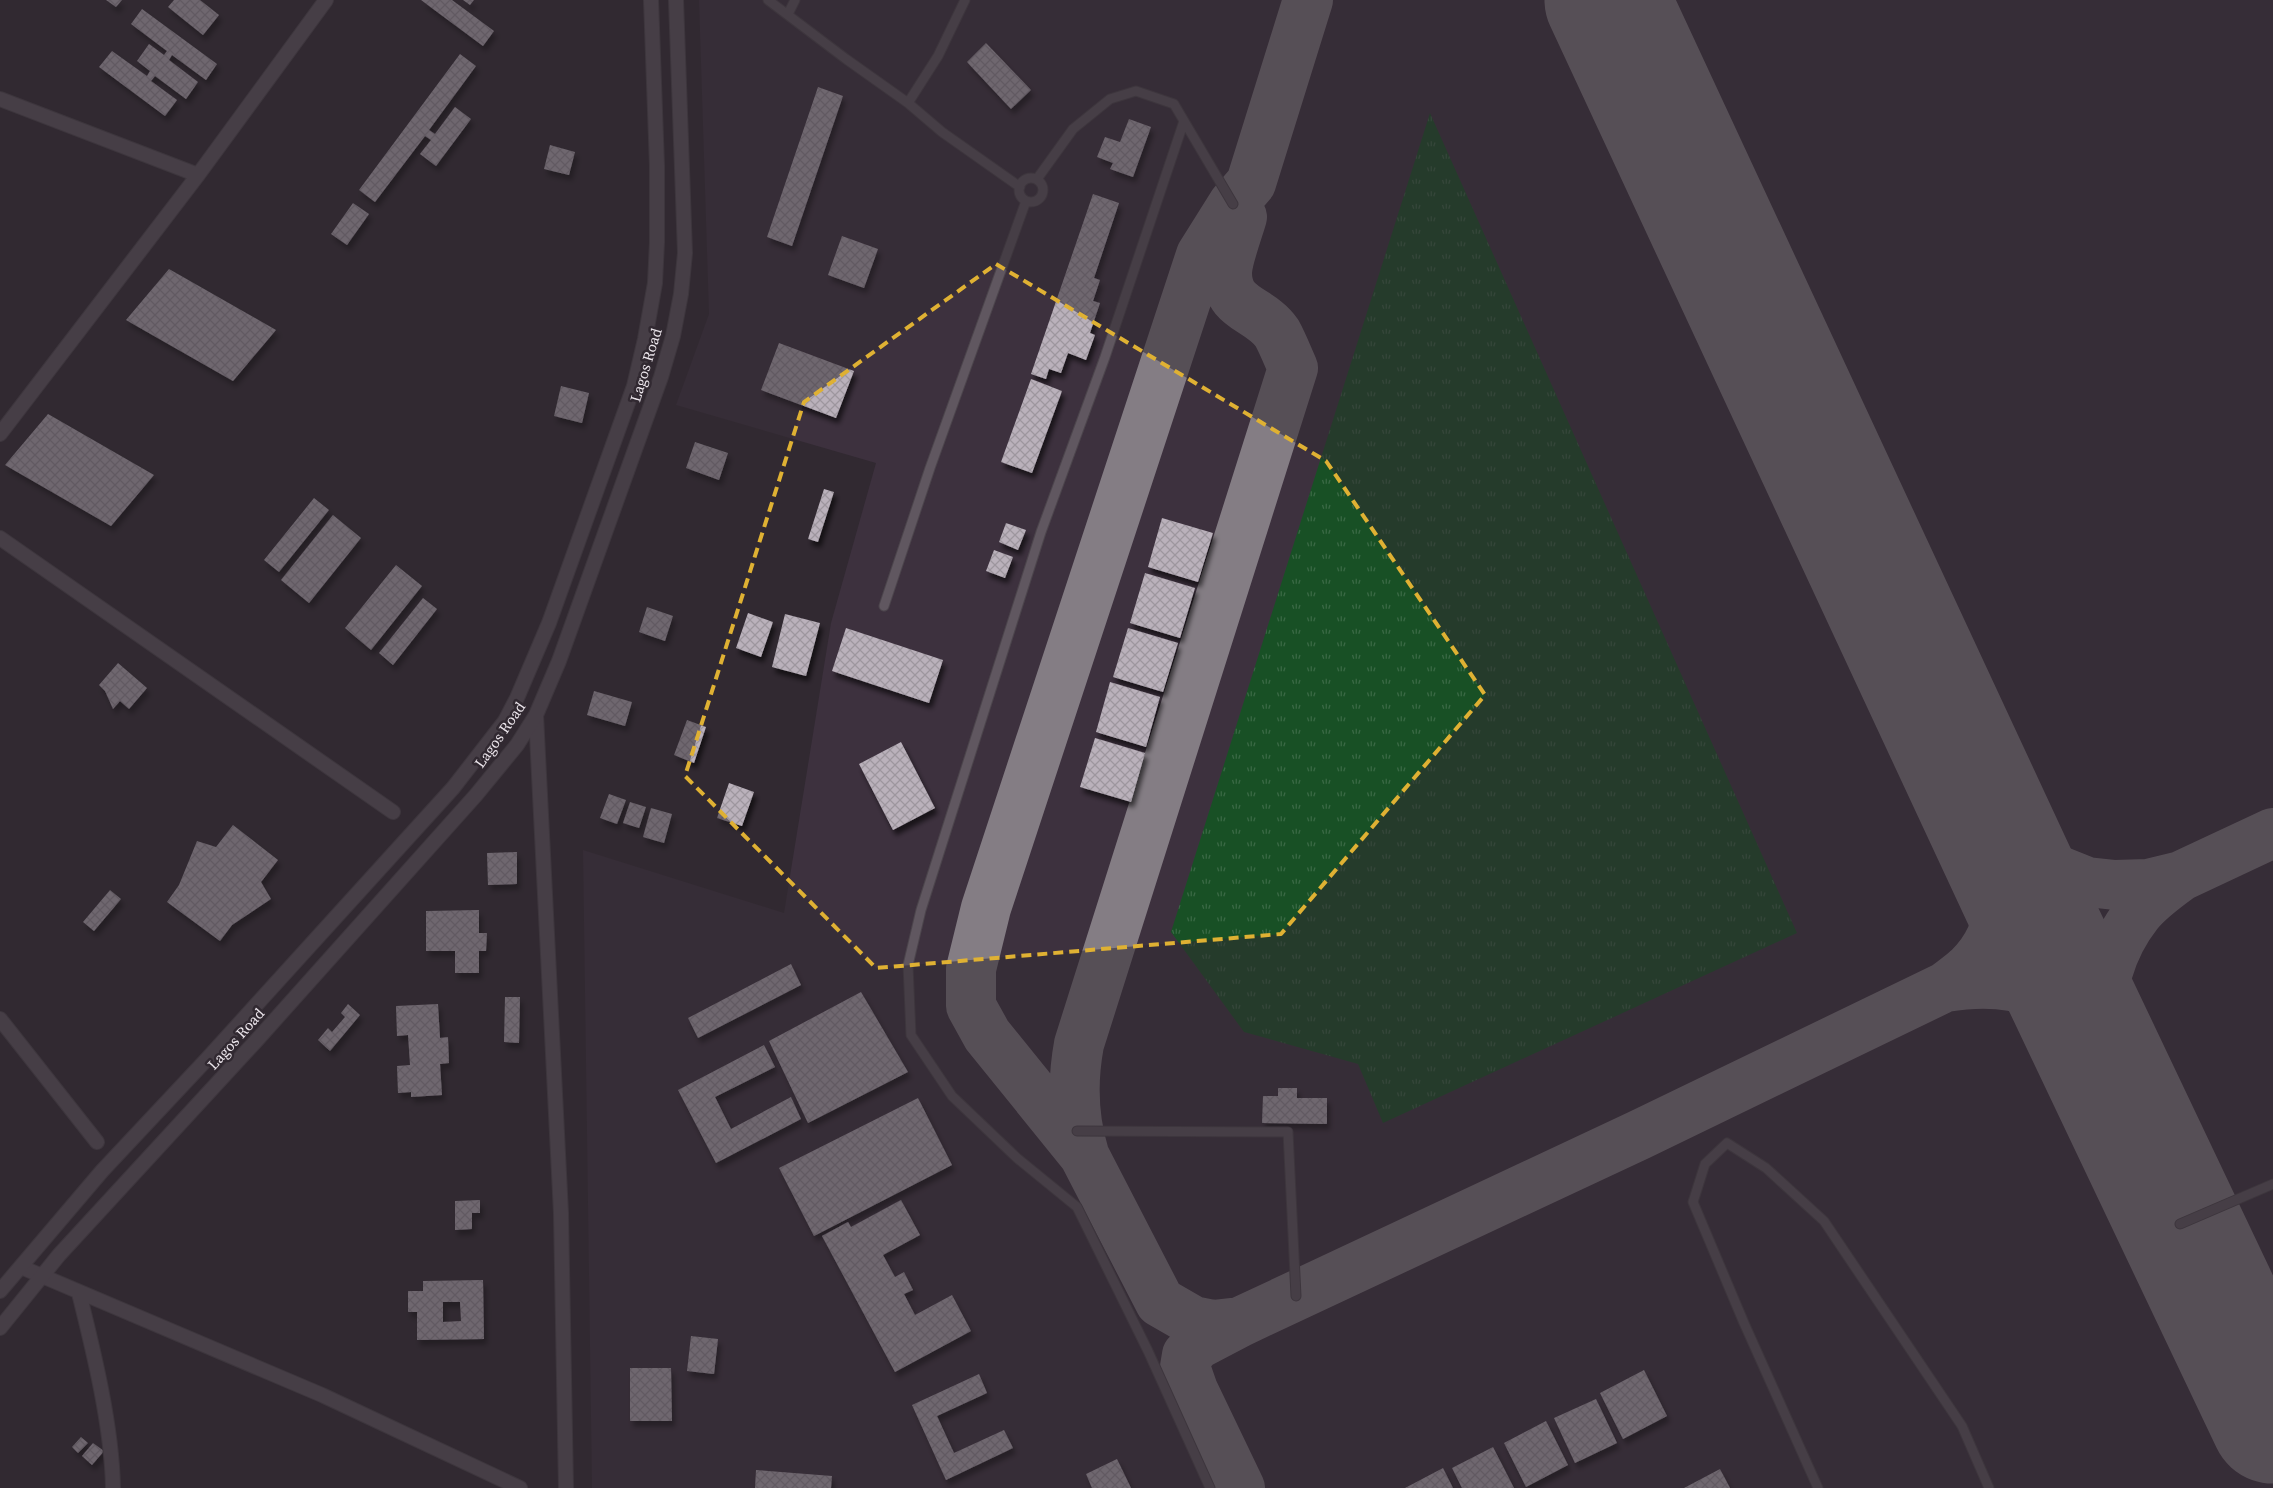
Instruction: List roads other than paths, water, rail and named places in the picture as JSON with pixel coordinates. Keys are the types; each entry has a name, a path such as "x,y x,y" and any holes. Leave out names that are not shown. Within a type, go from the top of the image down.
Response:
{"main road":[{"path":"0,434 198,175 326,0"},
{"name":"Lagos Road","path":"0,1291 102,1170 207,1059 453,788 505,721 517,698 535,659 634,386 645,339 655,283 657,242 657,166 651,0"},
{"name":"Lagos Road","path":"0,1328 42,1276 476,795 517,745 536,716 560,661 644,428 671,344 676,319 686,253 676,0"},
{"path":"0,99 198,175"},
{"path":"0,538 393,812"},
{"path":"536,716 561,1213 566,1488"},
{"path":"0,1019 5,1036 96,1142"},
{"path":"21,1267 322,1394 520,1488"},
{"path":"79,1293 90,1335 105,1417 113,1488"}],"lane":[{"path":"768,0 908,103 942,132 1020,187 1022,198 1026,201 1037,201 1041,197 1043,187 1037,179"},
{"path":"788,14 795,0"},
{"path":"908,103 938,56 965,0"},
{"path":"1037,179 1073,129 1110,99 1136,91 1174,104 1233,204"},
{"path":"1184,121 1105,357 1042,532 921,910 908,965 911,1035 952,1096 1017,1158 1077,1207 1148,1350 1210,1488"},
{"path":"1020,187 1026,179 1037,179"},
{"path":"884,606 930,468 1026,201"},
{"path":"1077,1131 1288,1132 1296,1296"},
{"path":"1818,1488 1744,1324 1693,1202 1705,1164 1727,1143 1766,1168 1824,1220 1962,1426 1989,1488"},
{"path":"2180,1224 2273,1184"}]}
